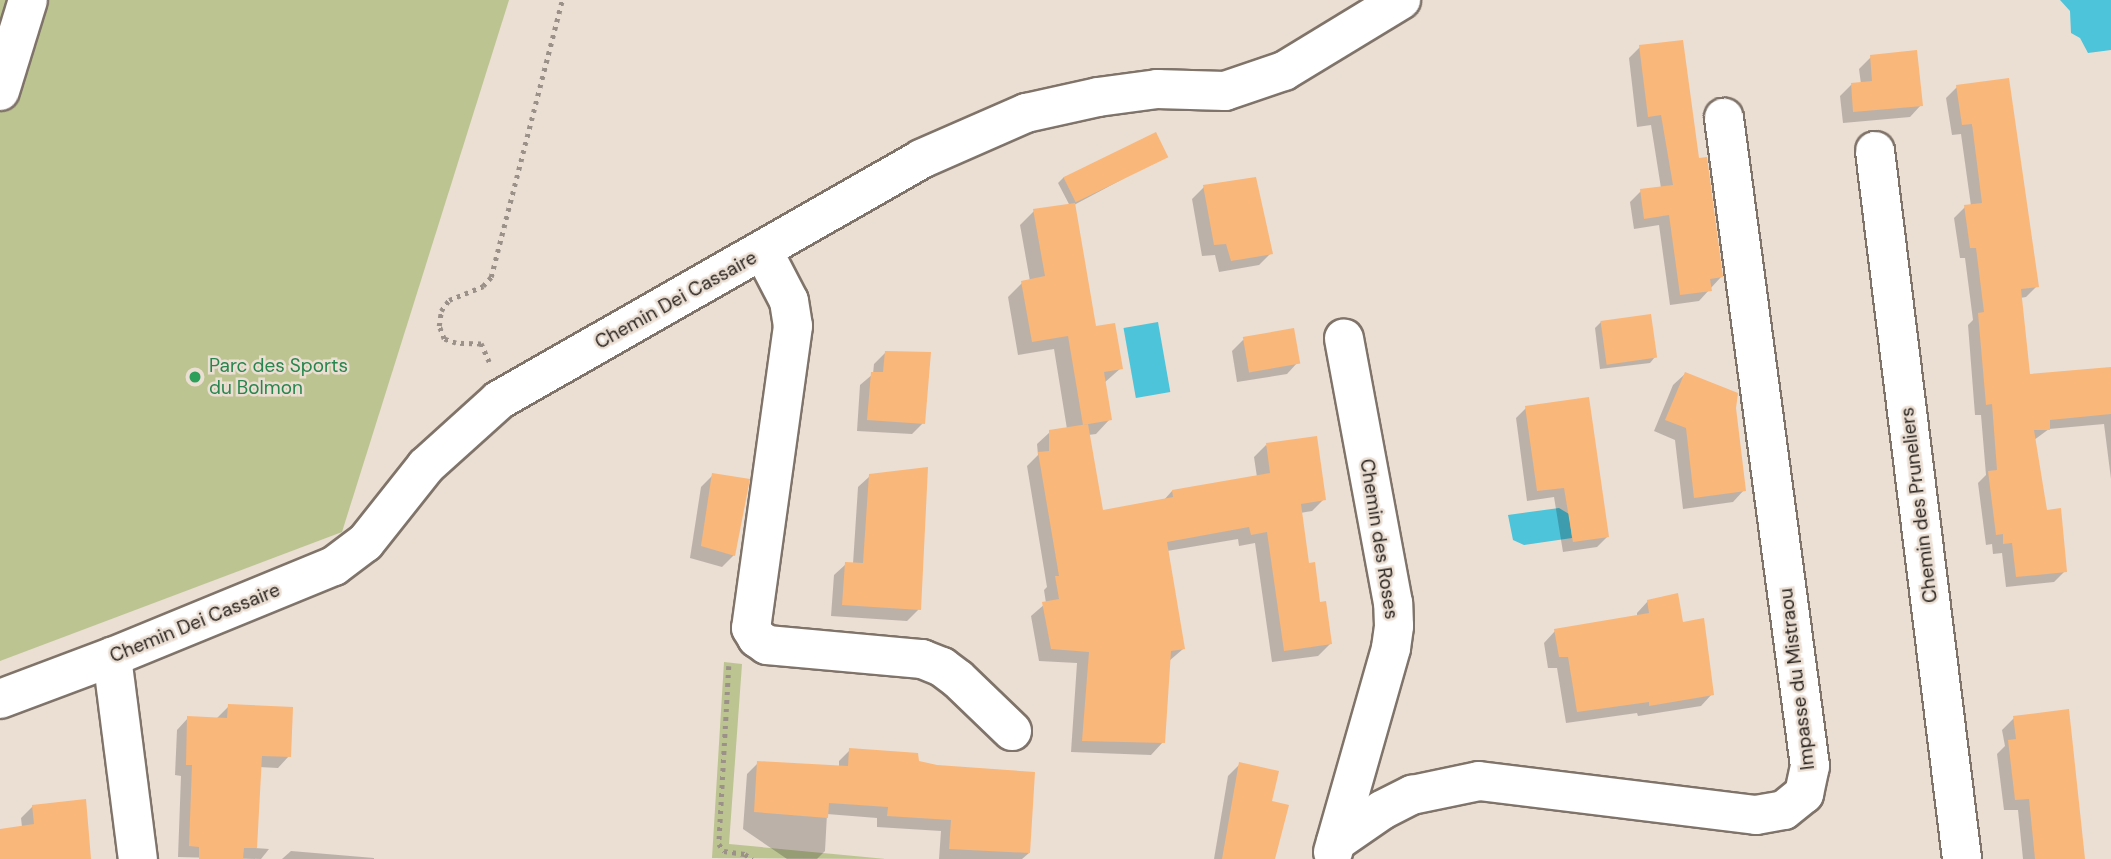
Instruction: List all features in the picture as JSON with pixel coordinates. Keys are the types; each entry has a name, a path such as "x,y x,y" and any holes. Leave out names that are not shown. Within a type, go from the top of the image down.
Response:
{"street":[{"path":"0,91 28,0"},
{"name":"Chemin Dei Cassaire","path":"0,699 112,657 334,566 365,543 426,466 499,400 921,159 1026,113 1098,97 1157,89 1225,90 1283,71 1401,0"},
{"name":"Impasse du Mistraou","path":"1333,851 1382,810 1412,795 1479,782 1756,815 1784,810 1804,794 1810,766 1724,118"},
{"name":"Chemin des Pruneliers","path":"1875,150 1962,859"},
{"path":"763,251 789,301 793,326 751,628 757,638 768,645 922,659 942,667 958,679 1012,731"},
{"name":"Chemin des Roses","path":"1333,851 1391,648 1394,626 1393,603 1344,339"},
{"path":"112,657 138,859"}],"path":[{"path":"499,400 485,349 481,344 456,343 444,339 439,326 441,311 449,300 483,286 491,277 562,0"},
{"path":"752,859 746,854 724,851 719,844 728,667 757,638"}],"green space":[{"name":"Parc des Sports du Bolmon","path":"0,0 509,0 342,532 0,661"},
{"path":"724,662 742,664 729,844 886,859 712,858"}],"water":[{"path":"2060,0 2111,0 2111,50 2088,53 2080,38 2071,33 2070,11"},
{"path":"1158,322 1170,392 1136,398 1124,328"},
{"path":"1559,508 1569,514 1572,538 1524,545 1513,540 1508,515"}],"building":[{"path":"1683,40 1699,158 1707,157 1723,277 1710,279 1712,291 1680,295 1669,215 1644,219 1640,189 1673,185 1661,115 1648,117 1639,45"},
{"path":"1917,50 1923,106 1853,112 1851,83 1872,81 1870,55"},
{"path":"2009,78 2039,287 2021,289 2030,374 2111,367 2111,414 2050,420 2050,430 2034,430 2047,510 2061,508 2067,572 2016,577 2012,543 2003,544 2003,534 1996,535 1988,471 1997,470 1992,404 1986,405 1978,313 1984,312 1976,248 1970,248 1964,205 1982,203 1972,124 1962,125 1956,85"},
{"path":"1156,132 1168,157 1076,202 1063,177"},
{"path":"1256,177 1273,254 1231,261 1226,244 1214,245 1203,185"},
{"path":"1075,203 1096,326 1115,323 1123,369 1104,372 1112,420 1083,425 1068,336 1032,342 1021,281 1045,276 1033,209"},
{"path":"1651,314 1657,358 1607,365 1600,321"},
{"path":"1294,328 1300,363 1249,372 1243,337"},
{"path":"885,351 931,352 925,424 867,420 871,372 883,372"},
{"path":"1685,372 1738,393 1736,408 1746,491 1694,498 1686,428 1665,420"},
{"path":"1589,397 1609,537 1573,542 1564,488 1537,491 1525,406"},
{"path":"1088,424 1103,510 1173,497 1172,490 1270,473 1266,443 1317,436 1326,500 1301,504 1309,563 1315,562 1320,602 1326,601 1332,644 1284,651 1267,532 1251,535 1249,527 1167,542 1185,649 1171,651 1165,743 1082,741 1089,652 1051,649 1042,602 1059,599 1055,576 1059,576 1038,452 1049,451 1049,430"},
{"path":"928,467 921,610 842,605 845,562 863,563 869,474"},
{"path":"712,473 750,479 735,556 701,546"},
{"path":"1678,593 1683,622 1704,618 1714,695 1649,706 1649,702 1577,712 1568,657 1559,657 1554,629 1649,613 1647,600"},
{"path":"228,704 293,707 291,757 262,756 257,848 244,848 243,859 199,859 199,847 189,846 192,765 186,765 187,716 227,718"},
{"path":"2069,709 2085,859 2035,859 2029,799 2015,800 2008,740 2016,739 2013,716"},
{"path":"849,748 918,753 919,761 937,765 1035,772 1030,853 949,849 951,820 887,816 888,807 829,803 828,818 754,812 757,761 848,766"},
{"path":"1239,762 1279,771 1272,801 1289,805 1275,859 1222,859"},
{"path":"86,799 91,859 0,859 0,829 34,824 32,805"}],"place":[{"name":"Parc des Sports du Bolmon","path":"195,377"}]}
